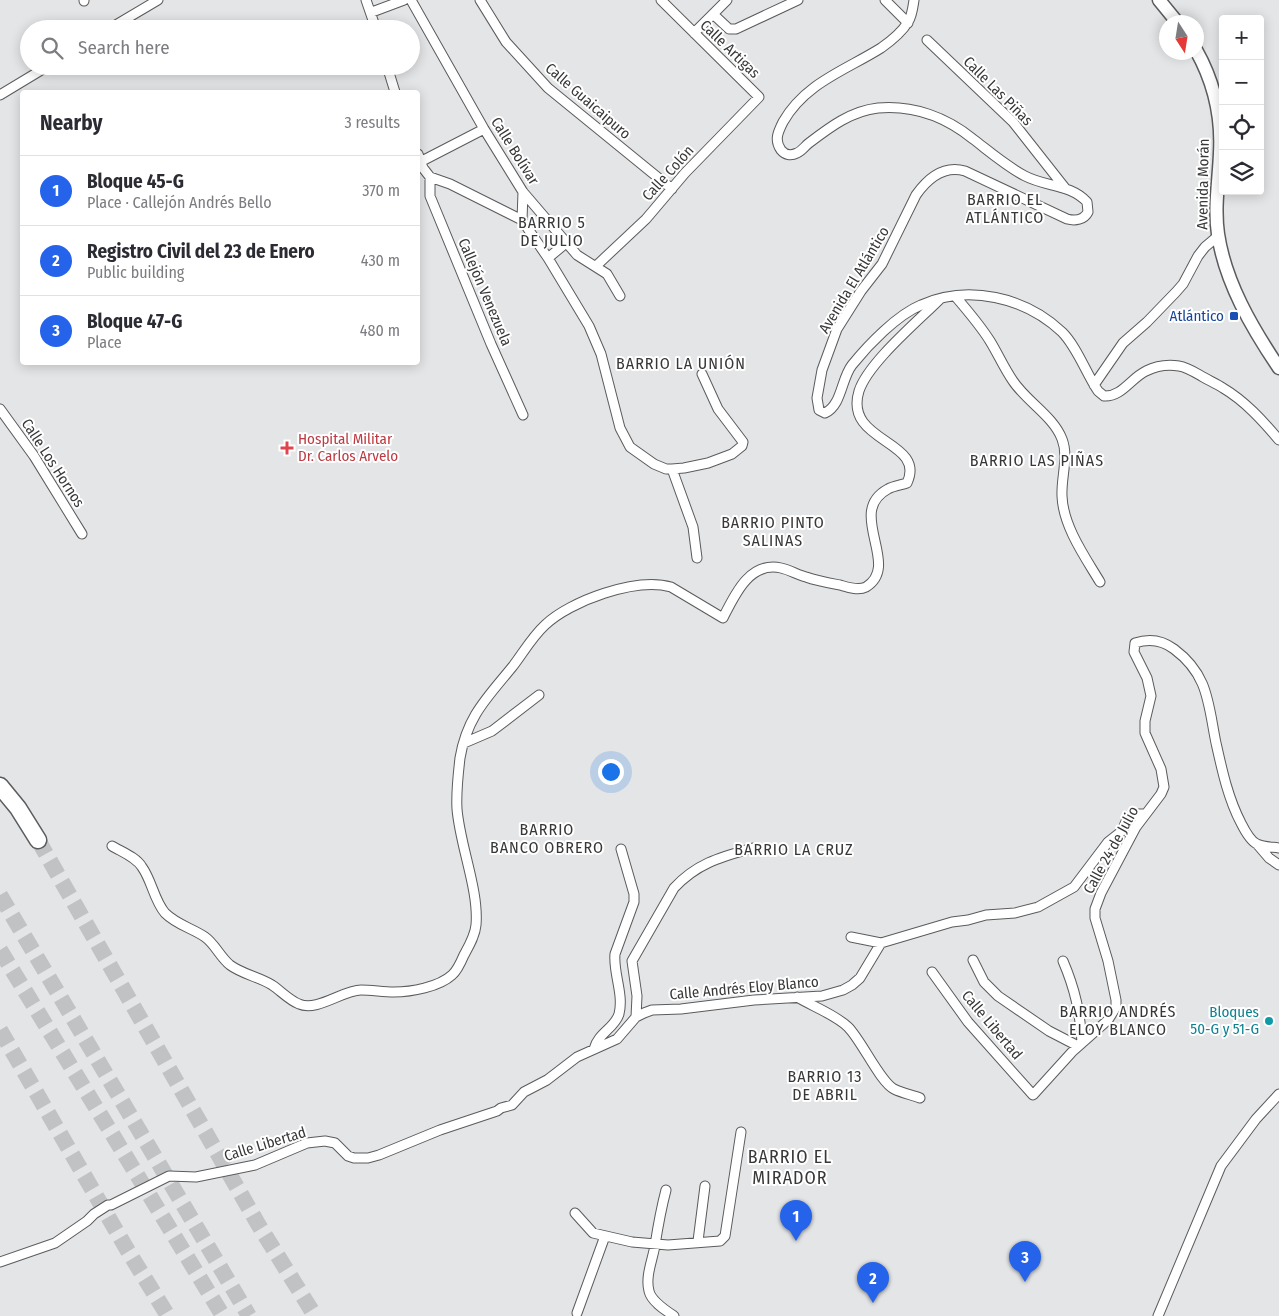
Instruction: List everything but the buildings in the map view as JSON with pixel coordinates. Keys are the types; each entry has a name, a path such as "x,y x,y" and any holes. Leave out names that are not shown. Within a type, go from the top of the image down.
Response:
{"highway":[{"path":"0,786 18,808 38,840"}],"main road":[{"path":"1159,0 1171,15"},
{"name":"Avenida Morán","path":"1201,60 1209,76 1218,117 1220,152 1217,209 1218,236 1238,299 1279,368"}],"street":[{"path":"125,20 158,0"},
{"path":"366,0 374,20"},
{"path":"372,12 404,0"},
{"name":"Calle Bolívar","path":"411,0 484,129 523,192 566,243 584,260 596,266 611,279 620,296"},
{"name":"Calle Guaicaipuro","path":"480,0 506,42 548,88 672,189"},
{"name":"Calle Artigas","path":"661,0 759,97"},
{"path":"694,33 726,0"},
{"path":"713,14 730,29 736,30 798,0"},
{"path":"885,0 908,23"},
{"path":"908,23 914,0"},
{"name":"Avenida El Atlántico","path":"908,23 886,44 824,80 812,88 796,104 785,118 777,134 777,143 783,153 789,155 797,153 847,116 876,108 901,108 945,120 972,137 1017,172 1029,178 1066,188 1076,193 1087,202 1088,212 1086,215 1074,220 1067,219 956,168 948,169 927,182 916,195 882,264 861,291 838,329 822,370 816,398 818,410 825,413 833,406 851,366 881,335 919,306 955,296 985,295 998,297 1034,312 1063,334 1094,385"},
{"name":"Calle Las Piñas","path":"927,40 1014,122 1066,188"},
{"path":"0,95 33,75"},
{"path":"390,75 394,90"},
{"name":"Calle Colón","path":"596,266 646,219 685,173 759,97"},
{"path":"420,158 484,129"},
{"path":"420,160 430,177 450,184 522,220 548,258 589,326 601,354 620,428 630,447 654,464 666,469 684,468 708,463 740,449 743,442 718,409 702,374"},
{"name":"Callejón Venezuela","path":"430,177 430,196 491,344 523,415"},
{"path":"522,220 523,192"},
{"path":"1218,236 1198,256 1183,284 1176,292 1148,322 1123,343 1094,385 1104,396 1112,396 1122,390 1137,376 1156,366 1181,366 1222,387 1235,396 1260,418 1279,440"},
{"path":"548,258 566,243"},
{"path":"955,296 989,338 1013,381 1056,426 1063,442 1065,457 1061,494 1064,508 1076,543 1100,582"},
{"path":"112,846 136,860 142,867 162,908 170,917 186,929 196,932 207,939 231,966 273,986 299,1005 306,1006 324,1002 352,991 394,992 419,989 437,984 453,975 473,938 476,926 475,904 457,810 458,774 468,728 486,696 538,632 554,618 582,601 635,586 658,584 671,587 723,618 750,576 755,571 768,567 783,568 806,577 852,588 861,588 870,583 876,577 880,567 872,531 873,507 876,499 888,488 906,484 910,468 906,458 898,449 868,430 861,420 856,405 858,392 881,358 940,299"},
{"name":"Calle Los Hornos","path":"0,409 34,456 82,534"},
{"path":"672,469 694,527 697,558"},
{"name":"Calle 24 de Julio","path":"1033,1095 1080,1044 1108,1020 1116,1007 1108,961 1095,918 1096,909 1101,893 1136,827 1161,794 1164,787 1158,760 1145,733 1150,686 1134,647 1135,643 1155,640 1162,642 1180,653 1200,676 1207,692 1220,759 1233,808 1244,829 1269,858 1279,865"},
{"path":"464,743 492,731 540,695"},
{"path":"851,936 881,943 952,922 986,915 1026,911 1049,902 1074,887 1108,842 1122,831 1127,818 1138,814 1145,814"},
{"path":"1257,844 1279,848"},
{"path":"636,1017 637,996 632,961 640,944 674,888 683,878 702,865 717,858 753,848"},
{"path":"594,1049 598,1039 619,1014 619,993 614,962 615,954 634,902 634,894 621,849"},
{"name":"Calle Andrés Eloy Blanco","path":"636,1017 652,1010 822,996 844,990 860,978 868,968 881,943"},
{"path":"973,960 984,982 998,996 1049,1031 1080,1044 1080,1016 1075,992 1063,961"},
{"name":"Calle Libertad","path":"932,972 968,1022 1033,1095"},
{"path":"797,997 842,1021 861,1043 883,1078 893,1089 920,1098"},
{"name":"Calle Libertad","path":"0,1262 55,1243 108,1205 169,1176 196,1177 255,1165 307,1143 325,1141 335,1143 348,1156 368,1158 387,1153 440,1130 512,1105 524,1092 548,1080 577,1057 617,1039 636,1017"},
{"path":"1158,1316 1220,1166 1256,1119 1279,1094"},
{"path":"574,1213 593,1233 605,1236 655,1245 720,1241 724,1236 741,1132"},
{"path":"698,1241 705,1186"},
{"path":"666,1190 658,1217 648,1290 653,1299 674,1316"},
{"path":"577,1313 605,1236"}],"tunnel":[{"path":"38,840 258,1224 315,1316"},
{"path":"0,895 249,1316"},
{"path":"0,950 223,1316"},
{"path":"0,1030 128,1251 168,1316"}],"place":[{"name":"Atlántico","path":"1234,316"},
{"name":"Hospital Militar Dr. Carlos Arvelo","path":"287,448"},
{"name":"Bloques 50-G y 51-G","path":"1269,1021"},
{"name":"Bloque 45-G","path":"796,1241"},
{"name":"Bloque 47-G","path":"1025,1282"},
{"name":"Registro Civil del 23 de Enero","path":"873,1303"}],"district":[{"name":"BARRIO EL ATLÁNTICO","path":"1005,208"},
{"name":"BARRIO 5 DE JULIO","path":"552,231"},
{"name":"BARRIO LA UNIÓN","path":"681,363"},
{"name":"BARRIO LAS PIÑAS","path":"1037,460"},
{"name":"BARRIO PINTO SALINAS","path":"773,531"},
{"name":"BARRIO BANCO OBRERO","path":"547,838"},
{"name":"BARRIO LA CRUZ","path":"794,849"},
{"name":"BARRIO ANDRÉS ELOY BLANCO","path":"1118,1020"},
{"name":"BARRIO 13 DE ABRIL","path":"825,1085"},
{"name":"BARRIO EL MIRADOR","path":"790,1167"}]}
